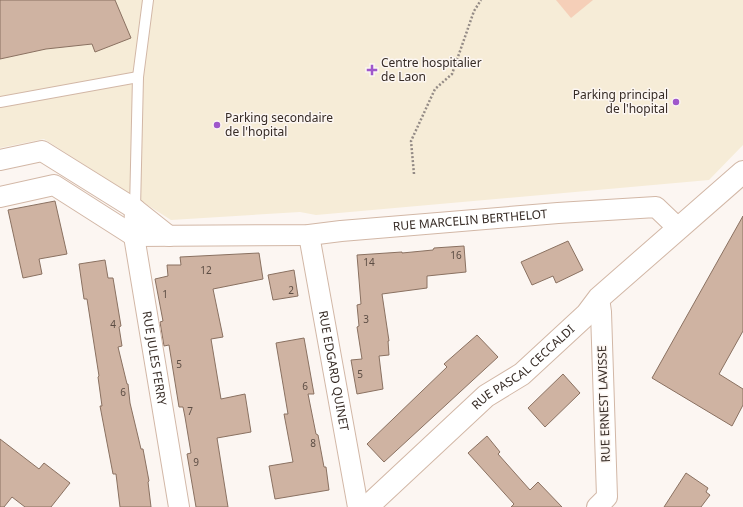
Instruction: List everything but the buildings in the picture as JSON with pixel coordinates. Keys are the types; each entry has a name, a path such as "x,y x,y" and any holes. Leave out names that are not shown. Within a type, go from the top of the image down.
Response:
{"street":[{"path":"0,160 42,151 135,209 169,236"},
{"path":"678,228 743,172"},
{"path":"0,197 54,185 134,236"},
{"name":"RUE MARCELIN BERTHELOT","path":"134,236 309,236 535,215 656,207 678,228"},
{"name":"RUE JULES FERRY","path":"135,209 134,236 179,507"},
{"name":"RUE PASCAL CECCALDI","path":"367,507 486,396 522,374 587,314 599,298 678,228"},
{"name":"RUE EDGARD QUINET","path":"309,236 358,507"},
{"name":"RUE ERNEST LAVISSE","path":"597,507 607,497 601,312 599,298"}],"lane":[{"path":"135,209 138,77 148,0"},
{"path":"0,102 138,77"}],"path":[{"path":"414,174 411,141 435,89 452,74 474,11 481,0"}],"shaded area":[{"name":"Centre hospitalier de Laon","path":"0,0 743,0 743,145 709,180 316,215 300,212 171,220 44,139 0,148"},
{"path":"556,0 593,0 571,18"}],"place":[{"name":"Centre hospitalier de Laon","path":"372,70"},
{"name":"Parking principal de l'hopital","path":"676,102"},
{"name":"Parking secondaire de l'hopital","path":"217,125"}]}
